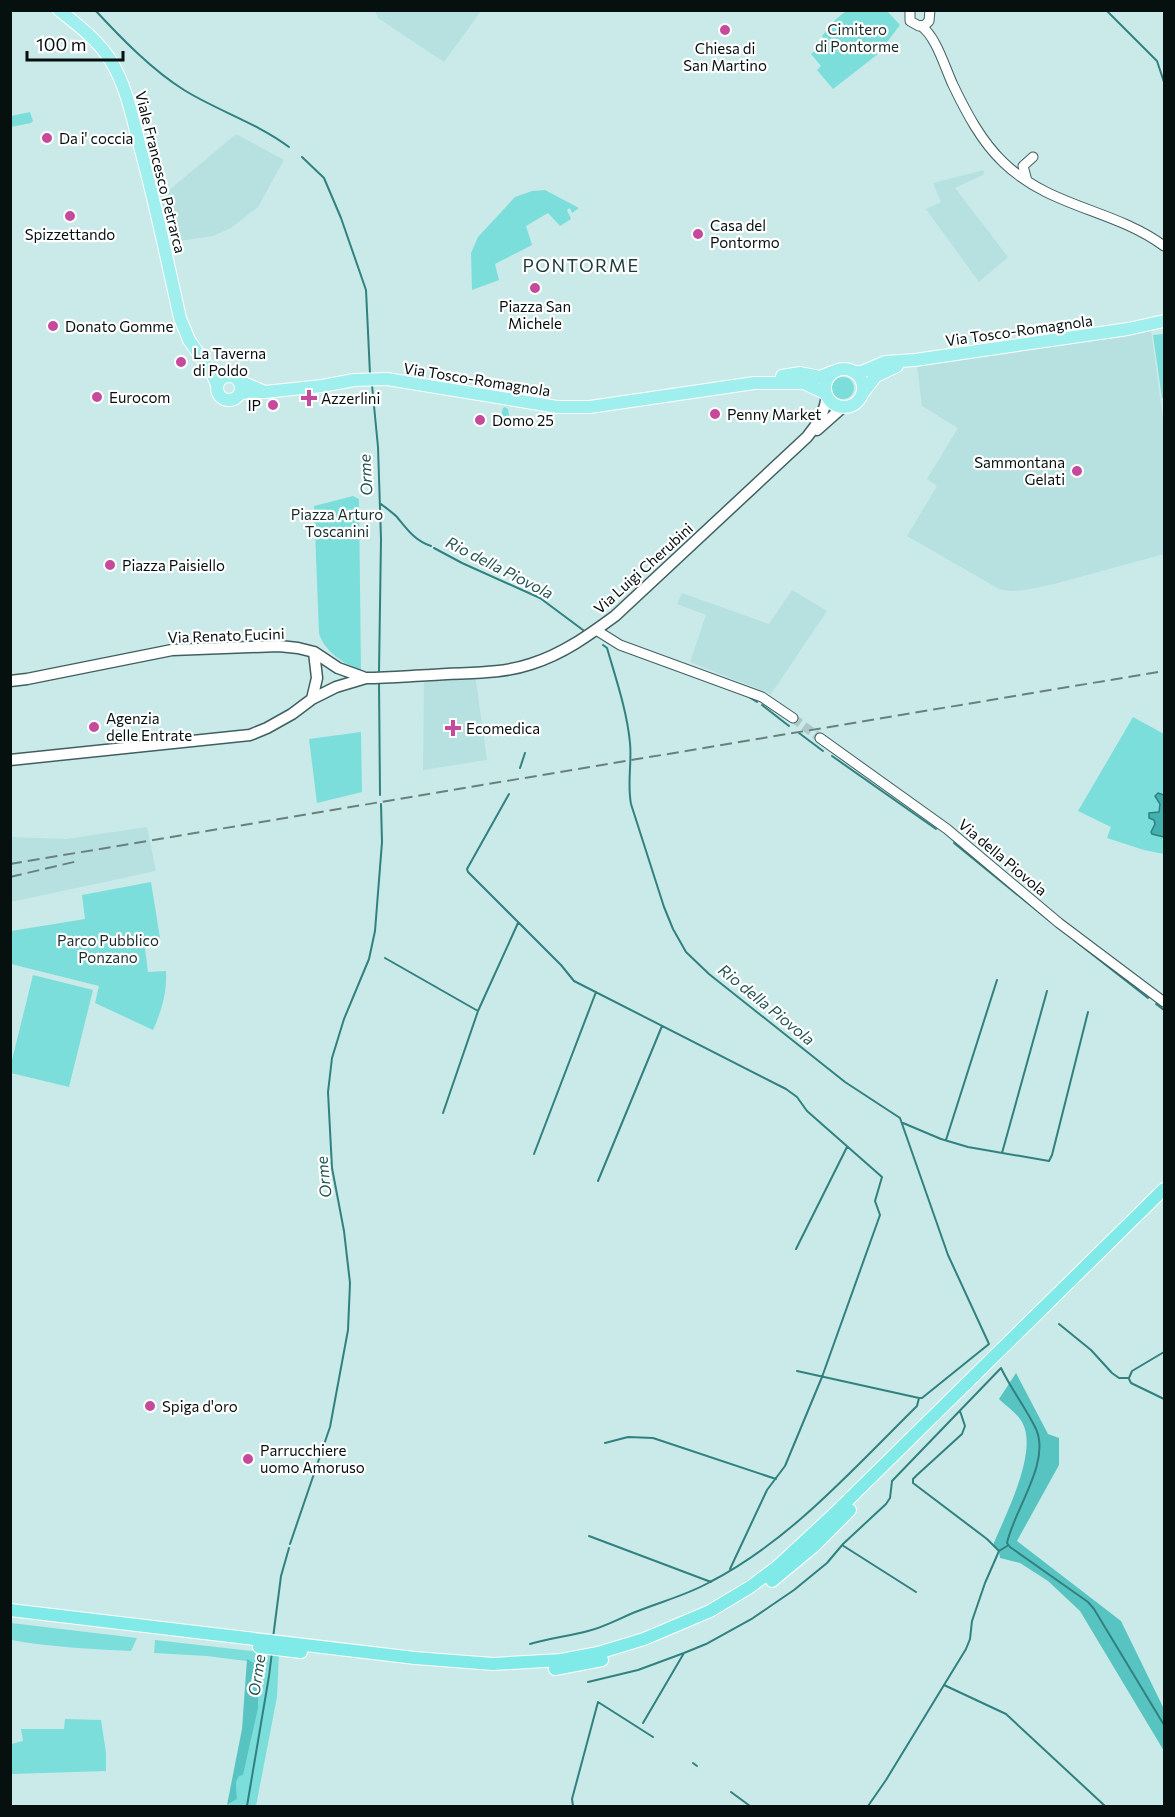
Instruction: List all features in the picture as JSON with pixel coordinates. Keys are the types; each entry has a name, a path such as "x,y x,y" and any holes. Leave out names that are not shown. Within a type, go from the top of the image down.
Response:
{"highway":[{"path":"282,1646 466,1663 519,1664 561,1660 624,1646 669,1630 710,1611 750,1587 778,1566 805,1541 1164,1189"},
{"path":"10,1619 170,1633 472,1671 523,1672 575,1666 626,1654 675,1637 753,1595 813,1547 1164,1200"},
{"path":"10,1610 133,1629"}],"main road":[{"name":"Viale Francesco Petrarca","path":"59,10 95,41 110,59 121,79 147,172 180,318 189,340 217,385"},
{"name":"Via Tosco-Romagnola","path":"855,372 862,372 885,362 915,360 1128,329 1164,321"},
{"name":"Via Tosco-Romagnola","path":"1128,329 1164,328"},
{"name":"Viale Francesco Petrarca","path":"203,360 236,383"},
{"name":"Via Tosco-Romagnola","path":"862,394 870,382 881,373 915,360"},
{"path":"844,369 855,372 862,382 862,394 855,403 843,407 832,403 826,394 826,381 833,372 844,369"},
{"name":"Via Tosco-Romagnola","path":"217,385 220,396 226,400 233,399 236,383 265,392 354,380 387,380 557,407 590,407 754,383 789,374 808,374 820,377 833,372"},
{"path":"217,385 221,379 236,383"},
{"name":"Via Tosco-Romagnola","path":"754,383 794,382 811,385 826,394"},
{"name":"Via Luigi Cherubini","path":"807,437 821,416 826,394"},
{"name":"Via Luigi Cherubini","path":"366,678 505,671 532,664 581,641 615,616 807,437 843,407"},
{"name":"Via Renato Fucini","path":"10,681 36,678 172,650 279,646 314,652 338,668 366,678"},
{"path":"312,699 317,678 314,652"},
{"path":"10,760 250,735 292,714 312,699 336,687 366,678"}],"street":[{"path":"909,11 910,21 927,30 962,102 997,156 1028,182 1060,200 1131,225 1164,246"},
{"path":"921,26 927,23 931,14"},
{"path":"931,14 933,41"},
{"path":"1028,182 1024,176 1023,166 1033,157"},
{"path":"596,630 620,645 762,697 793,718"},
{"name":"Via della Piovola","path":"820,738 946,829 1059,922 1164,1002"}],"shaded area":[{"path":"375,11 481,11 444,62 378,18"},
{"path":"236,134 284,160 258,207 231,228 213,236 171,242 161,197"},
{"path":"984,170 983,175 955,188 1008,257 979,282 926,209 941,202 933,183"},
{"name":"Sammontana Gelati","path":"1151,331 1164,427 1164,554 1054,584 1010,591 999,589 907,536 937,486 927,479 958,428 922,406 917,365"},
{"path":"792,590 827,611 771,694 690,662 706,615 677,604 682,593 769,624"},
{"name":"Ecomedica","path":"475,674 487,760 423,770 424,676"},
{"path":"1158,793 1164,795 1164,837 1152,834 1155,824 1154,820 1149,818 1149,813 1159,812 1160,804 1155,796"},
{"path":"147,827 156,871 11,902 11,837 66,839"},
{"path":"1016,1373 1048,1434 1059,1438 1059,1465 1017,1541 1121,1621 1164,1709 1164,1751 1080,1611 1048,1581 1020,1563 1000,1558 999,1551 993,1545 1018,1484 1026,1449 1026,1434 1022,1422 999,1399"},
{"path":"247,1659 258,1665 258,1708 243,1775 239,1776 236,1782 237,1799 227,1805 242,1729"}],"green space":[{"name":"Cimitero di Pontorme","path":"846,11 887,11 900,25 878,54 833,89 817,70 821,66 811,54 826,42 822,36"},
{"path":"30,112 33,121 31,123 11,127 11,116"},
{"path":"545,190 579,208 572,213 570,208 567,210 571,219 560,226 548,213 526,226 532,245 495,264 499,280 472,290 471,253 478,237 515,197 532,191"},
{"path":"1164,334 1164,398 1162,398 1153,335"},
{"path":"843,377 851,380 854,388 851,396 843,399 835,396 832,388 835,380"},
{"path":"503,408 508,409 510,421 498,429"},
{"name":"Piazza Arturo Toscanini","path":"353,496 359,499 361,670 335,656 325,645 319,633 314,506"},
{"path":"1133,717 1164,734 1164,854 1107,838 1111,827 1078,811"},
{"path":"361,732 362,792 317,803 309,739"},
{"name":"Parco Pubblico Ponzano","path":"151,882 160,938 144,941 148,972 166,971 163,1001 153,1030 95,1003 99,986 11,964 11,931 85,919 82,895"},
{"path":"33,975 93,990 69,1087 11,1073 11,1064"},
{"path":"11,1623 137,1638 131,1651 41,1644 11,1640"},
{"path":"155,1640 279,1654 277,1697 256,1806 226,1806 237,1799 236,1782 251,1739 254,1662 154,1653"},
{"path":"65,1719 101,1720 106,1771 11,1774 11,1744 23,1741 21,1729 64,1729"}],"waterway":[{"name":"Orme","path":"95,10 137,53 172,82 264,131 289,147"},
{"path":"1106,10 1157,61 1164,82"},
{"name":"Orme","path":"302,157 324,178 341,218 366,290 370,374"},
{"name":"Orme","path":"372,385 378,447 381,539 379,671"},
{"name":"Rio della Piovola","path":"381,504 397,517 416,538 431,546"},
{"name":"Rio della Piovola","path":"434,548 540,598 583,630"},
{"name":"Rio della Piovola","path":"530,1644 601,1627 693,1591 740,1565 768,1546 820,1502 917,1406 919,1398 922,1398 989,1344 948,1255 900,1118 845,1082 709,974 686,952 673,929 631,804 629,731 614,671 607,648 603,645"},
{"name":"Orme","path":"379,683 380,795"},
{"path":"749,697 757,702"},
{"path":"762,705 789,726"},
{"path":"799,733 823,751"},
{"path":"520,768 525,753"},
{"path":"832,756 936,829"},
{"path":"509,794 467,869 468,872 561,965 574,981 786,1089 797,1097 807,1111 882,1177 875,1201 880,1215 822,1377 785,1466 767,1490 730,1569"},
{"name":"Orme","path":"290,1544 330,1427 348,1330 350,1283 344,1231 332,1168 328,1092 332,1058 344,1019 369,959 375,931 382,842 381,804"},
{"path":"954,843 1051,922"},
{"path":"443,1113 478,1011 518,923"},
{"path":"1074,940 1148,998"},
{"path":"385,958 478,1011"},
{"path":"946,1140 997,980"},
{"path":"1002,1153 1047,991"},
{"path":"534,1154 596,992"},
{"path":"1156,1004 1164,1010"},
{"path":"903,1123 941,1139 968,1147 1049,1161 1088,1012"},
{"path":"598,1181 662,1026"},
{"path":"796,1249 847,1147"},
{"path":"1059,1324 1091,1350 1112,1373 1119,1378 1129,1378"},
{"path":"1129,1378 1132,1371 1164,1352"},
{"path":"588,1682 638,1670 706,1644 753,1618 794,1590 827,1563 843,1544 886,1504 890,1498 892,1481 1001,1368 1032,1421 1039,1442 1039,1456 1035,1471 1007,1543 1088,1602 1164,1725"},
{"path":"797,1371 919,1398"},
{"path":"1129,1379 1131,1383 1164,1399"},
{"path":"960,1411 965,1426 962,1434 913,1479 913,1483 987,1539 999,1551"},
{"path":"605,1443 628,1437 653,1438 776,1479"},
{"path":"589,1536 711,1582"},
{"path":"842,1545 916,1592"},
{"path":"868,1806 966,1649 970,1639 972,1621 985,1583 999,1551 1007,1546"},
{"name":"Orme","path":"273,1638 281,1576 289,1548"},
{"name":"Orme","path":"247,1806 272,1652"},
{"path":"643,1723 684,1653"},
{"path":"944,1685 1006,1714 1105,1806"},
{"path":"573,1806 572,1799 598,1702 653,1737"},
{"path":"693,1763 697,1766"},
{"path":"731,1792 750,1806"}],"tunnel":[{"path":"793,718 820,738"}],"railway":[{"path":"10,864 1164,671"},
{"path":"10,877 78,861"}],"place":[{"name":"Chiesa di San Martino","path":"725,30"},
{"name":"Da i' coccia","path":"47,138"},
{"name":"Spizzettando","path":"70,216"},
{"name":"Casa del Pontormo","path":"698,234"},
{"name":"Piazza San Michele","path":"535,288"},
{"name":"Donato Gomme","path":"53,326"},
{"name":"La Taverna di Poldo","path":"181,362"},
{"name":"Eurocom","path":"97,397"},
{"name":"Azzerlini","path":"309,398"},
{"name":"IP","path":"273,405"},
{"name":"Penny Market","path":"715,414"},
{"name":"Domo 25","path":"480,420"},
{"name":"Sammontana Gelati","path":"1077,471"},
{"name":"Piazza Paisiello","path":"110,565"},
{"name":"Agenzia delle Entrate","path":"94,727"},
{"name":"Ecomedica","path":"453,728"},
{"name":"Spiga d'oro","path":"150,1406"},
{"name":"Parrucchiere uomo Amoruso","path":"248,1459"}],"district":[{"name":"PONTORME","path":"581,265"}]}
